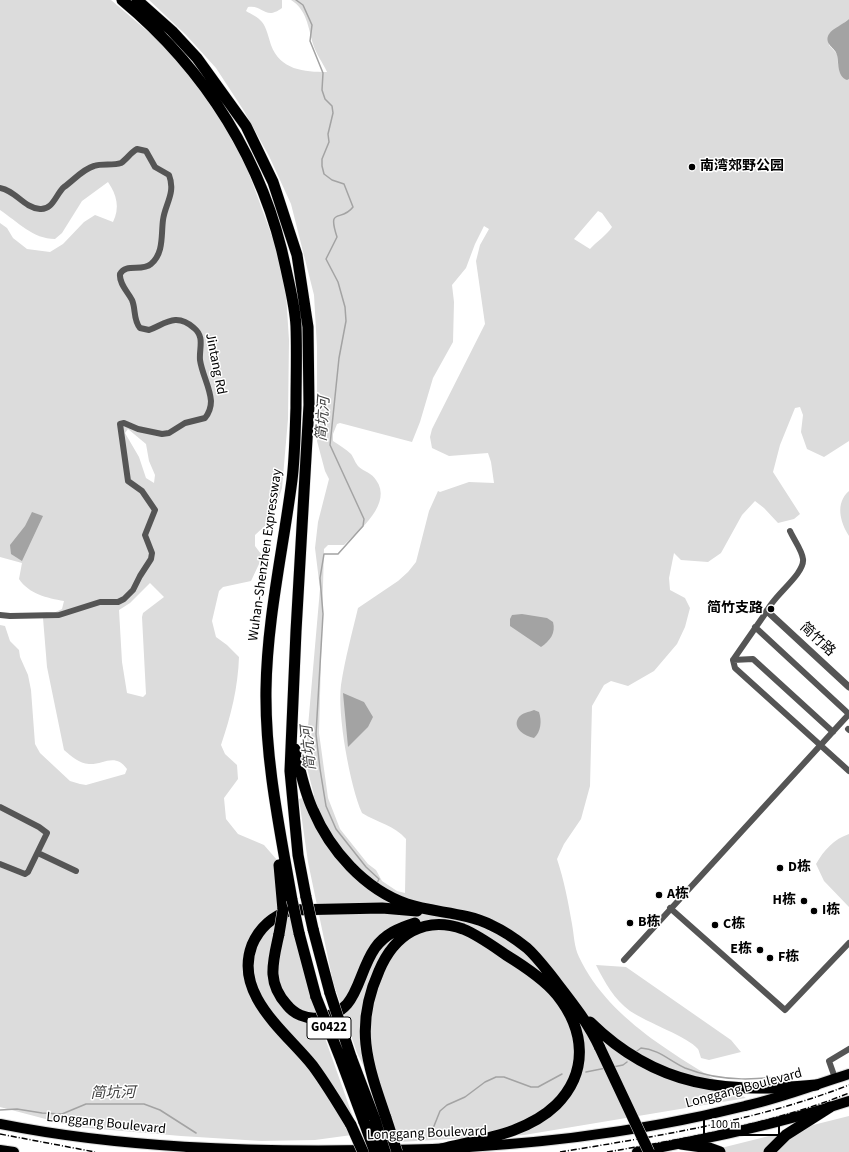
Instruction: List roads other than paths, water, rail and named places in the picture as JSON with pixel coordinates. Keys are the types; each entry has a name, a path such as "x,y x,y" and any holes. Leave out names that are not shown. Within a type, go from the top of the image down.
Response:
{"highway":[{"name":"Wuhan-Shenzhen Expressway","path":"122,0 182,58 201,81 242,144 271,211 282,246 296,325 296,384 292,478 272,598 266,690 269,754 277,818 292,900 299,933 316,996 375,1120 386,1152"},
{"name":"Wuhan-Shenzhen Expressway","path":"137,0 172,31 197,58 246,126 273,182 297,255 308,327 309,405 290,771 298,855 306,897 346,1058"},
{"path":"291,737 312,809 324,833 341,856 359,875 382,891 406,903 440,912 473,918 492,926 528,948 573,1005 600,1032 638,1060 684,1080 709,1086 750,1089 816,1085"},
{"path":"277,818 277,843 283,910 272,974 274,986 281,999 290,1009 299,1015 313,1018 333,1014 344,1008 351,1000 375,948 393,931 419,922 431,921 440,922 464,930 526,968 557,996 577,1018 597,1049 643,1152"},
{"path":"363,1152 351,1125 313,1066 260,1004 254,990 249,971 250,951 258,933 268,921 291,910 382,908 440,912"},
{"path":"397,1152 375,1120 366,1057 366,1007 373,983 384,959 394,944 407,933 420,928 440,925 464,930"},
{"path":"441,1149 501,1134 525,1125 542,1115 564,1096 577,1073 580,1060 580,1045 572,1018 557,996"},
{"path":"573,1005 649,1152"},
{"name":"Longgang Boulevard","path":"0,1124 75,1136 203,1147 317,1151 441,1149 523,1144 614,1132 746,1106 849,1074"},
{"path":"637,1152 752,1129 849,1101"},
{"path":"770,1152 786,1135 830,1107"},
{"name":"Wuhan-Shenzhen Expressway","path":"375,1120 375,1152"},
{"path":"680,1144 709,1148 720,1152"},
{"path":"0,1150 14,1152"}],"street":[{"name":"Jintang Rd","path":"0,188 8,190 33,207 42,209 51,204 59,193 87,168 97,165 119,164 137,149 146,151 155,167 169,175 171,187 170,202 163,219 162,241 154,260 148,266 124,270 120,274 120,280 132,300 135,317 140,328 149,330 165,322 175,320 185,323 197,331 201,342 200,360 211,401 209,411 205,418 185,423 166,434 144,430 124,423 120,424 128,481 142,491 155,510 145,535 152,553 152,559 128,596 115,603 100,602 59,615 0,615"},
{"path":"790,531 804,560 799,571 770,603 767,611 734,660 735,668 849,771"},
{"name":"简竹路","path":"767,611 849,687"},
{"path":"624,960 819,745 833,732 846,727 849,714 755,627"},
{"path":"734,660 754,659 833,732"},
{"path":"0,807 46,832 38,853 28,872 25,874 0,864"},
{"path":"38,853 76,871"},
{"path":"670,908 785,1010 849,943"},
{"path":"835,1078 829,1061 849,1049"}],"waterway":[{"name":"简坑河","path":"296,0 303,5 312,25 310,41 323,73 322,90 325,99 332,106 333,113 328,134 329,142 322,159 324,174 332,180 344,184 353,207 348,212 335,218 334,227 337,237 326,259 338,282 345,307 346,321 339,358 330,445 364,519 363,526 338,554 324,554 320,578 323,614 316,734 326,806 336,829 366,867 379,879 377,883"},
{"path":"637,1051 641,1048 647,1049 664,1056 685,1068 699,1073 727,1078 756,1079 799,1074"},
{"path":"613,1067 623,1065 627,1062"},
{"path":"586,1072 606,1068"},
{"path":"432,1131 440,1111 447,1105 465,1097 485,1082 496,1077 504,1077 531,1087 538,1087 562,1074"},
{"name":"简坑河","path":"0,1110 17,1109 42,1113 62,1114 86,1104 144,1104 160,1110 196,1133"}],"railway":[{"path":"560,1152 633,1140 743,1118 814,1098 849,1085"},
{"path":"607,1152 760,1122 820,1104 849,1093"},
{"path":"0,1134 95,1152"}],"place":[{"name":"南湾郊野公园","path":"692,167"},
{"name":"简竹支路","path":"771,609"},
{"name":"D栋","path":"780,868"},
{"name":"A栋","path":"659,895"},
{"name":"H栋","path":"804,901"},
{"name":"I栋","path":"814,911"},
{"name":"B栋","path":"630,923"},
{"name":"C栋","path":"715,925"},
{"name":"E栋","path":"760,950"},
{"name":"F栋","path":"770,958"}]}
